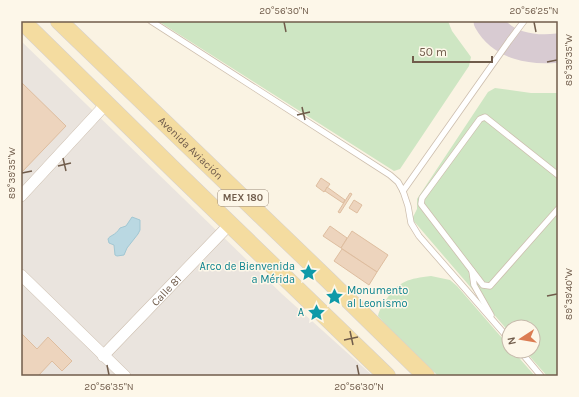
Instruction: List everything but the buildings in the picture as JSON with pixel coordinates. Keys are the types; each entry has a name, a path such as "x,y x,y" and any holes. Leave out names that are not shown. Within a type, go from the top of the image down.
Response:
{"main road":[{"name":"MEX 180","path":"22,21 388,376"},
{"name":"Avenida Aviación","path":"59,21 426,376"}],"street":[{"path":"21,196 106,104"},
{"name":"Calle 81","path":"103,356 230,224"},
{"path":"21,275 125,376"}],"lane":[{"path":"151,21 390,174 398,182 403,191 408,206 411,223 419,236 501,330"},
{"path":"403,191 524,21"},
{"path":"558,175 485,117 480,119 422,198 420,204 483,285 490,286 558,209"},
{"path":"472,270 474,285 497,325"},
{"path":"527,359 541,376"}],"shaded area":[{"path":"21,41 282,294 373,376 21,376"}],"green space":[{"path":"158,21 448,21 452,31 471,57 469,66 400,169 394,171"},
{"path":"495,88 531,93 558,93 558,376 547,376 532,359 541,359 541,319 501,319 501,323 412,219 417,209 417,199 488,92"},
{"path":"431,276 450,280 501,337 501,359 520,359 535,376 438,376 378,316 386,300 395,288 400,284 417,278"}],"water":[{"path":"132,217 140,220 140,230 127,248 124,255 117,256 115,255 114,245 109,243 108,239 120,228 126,226"}],"taxiway":[{"path":"488,21 501,36 518,45 538,49 558,48"}],"place":[{"name":"Arco de Bienvenida a Mérida","path":"308,272"},
{"name":"Monumento al Leonismo","path":"334,296"},
{"name":"A","path":"317,312"}]}
